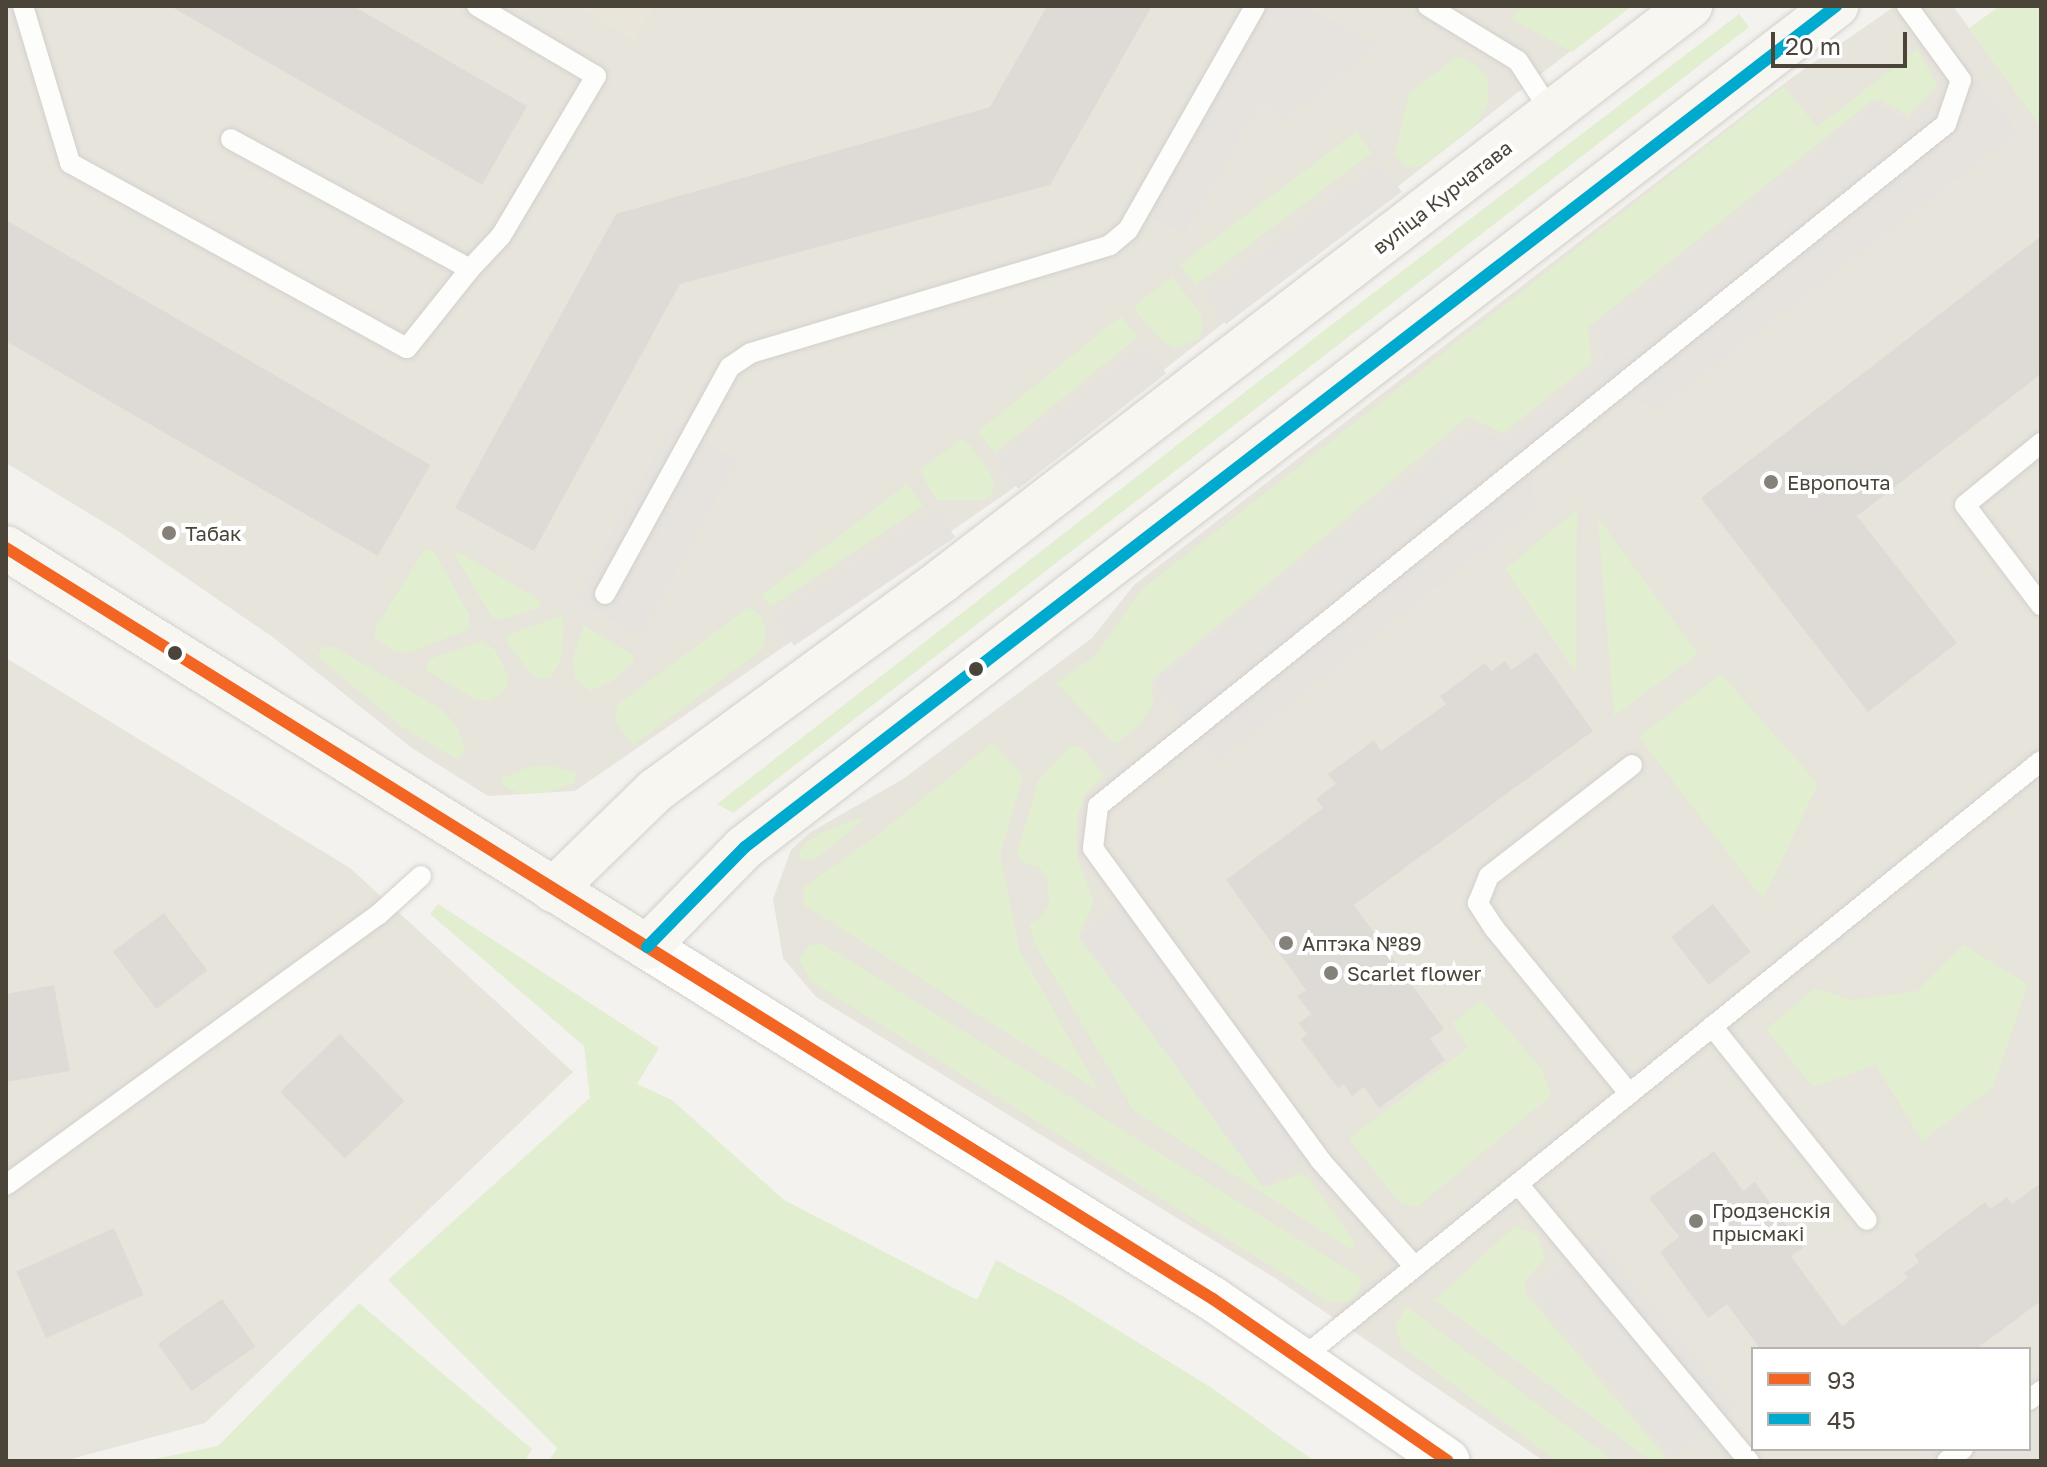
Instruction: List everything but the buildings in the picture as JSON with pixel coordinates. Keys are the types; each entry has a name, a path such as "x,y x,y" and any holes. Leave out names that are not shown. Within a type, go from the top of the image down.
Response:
{"main road":[{"name":"вуліца Курчатава","path":"553,890 656,790 944,579 1690,6"},
{"path":"6,548 647,947 745,847 1836,6"},
{"path":"6,570 57,580"}],"street":[{"path":"647,947 1213,1299 1448,1461"}],"lane":[{"path":"23,6 70,163 407,348 470,269 501,236 596,76 477,6"},
{"path":"605,594 730,367 751,353 1110,245 1128,230 1255,6"},
{"path":"1428,6 1518,61 1551,112"},
{"path":"1415,1267 1321,1161 1093,848 1098,806 1946,124 1961,80 1907,6"},
{"path":"231,139 470,269"},
{"path":"2041,443 1965,505 2041,605"},
{"path":"1301,1359 2041,761"},
{"path":"1629,1093 1494,928 1478,903 1489,876 1632,765"},
{"path":"6,1185 378,915 421,876"},
{"path":"1712,1026 1867,1220"},
{"path":"1518,1184 1749,1461"}],"shaded area":[{"path":"6,6 581,6 633,39 652,6 1628,6 1008,492 575,791 488,796 412,748 274,638 118,531 6,463"},
{"path":"581,6 652,6 633,39"},
{"path":"1255,6 1303,6 1378,45 1284,120 1262,101 1184,235 1140,210"},
{"path":"1895,6 1953,6 2041,126 2041,1461 1544,1461 1275,1278 816,997 783,958 773,899 791,850 809,833 903,779 1092,638 1134,585 1790,79"},
{"path":"1972,73 2018,132 1657,410 1629,397 1533,476 1534,510 1217,762 1154,682 1472,428 1505,441 1604,361 1599,327 1876,105 1910,121"},
{"path":"1380,163 1402,192 1226,324 1204,295"},
{"path":"1144,345 1166,373 1018,489 996,461"},
{"path":"673,424 738,460 640,636 576,600"},
{"path":"936,509 955,537 794,646 775,617"},
{"path":"6,658 350,868 573,1072 205,1423 64,1461 6,1461"},
{"path":"1130,898 1314,1151 1264,1188 1080,934"},
{"path":"1595,1238 1735,1405 1673,1457 1533,1290"},
{"path":"2041,1369 2041,1461 1919,1461 1932,1451 2031,1451 2031,1376"}],"green space":[{"path":"1525,6 1632,6 1572,52 1510,18"},
{"path":"2000,6 2041,6 2041,126 1969,28"},
{"path":"1739,14 1749,27 733,813 717,804 1317,336"},
{"path":"1918,49 1937,86 1908,115 1879,100 1870,102 1588,327 1592,362 1503,433 1468,417 1152,680 1153,705 1136,728 1115,744 1056,683 1095,656 1141,590 1784,86 1817,127"},
{"path":"1458,56 1478,66 1488,80 1488,104 1476,124 1424,165 1407,168 1395,154 1409,93"},
{"path":"1356,132 1372,153 1196,285 1180,264"},
{"path":"1172,277 1200,312 1203,326 1199,339 1175,349 1160,339 1135,311 1137,304"},
{"path":"1121,316 1138,337 995,453 978,432"},
{"path":"961,439 968,443 988,469 994,482 992,494 985,500 936,500 920,470"},
{"path":"907,484 923,506 770,607 762,595"},
{"path":"1577,510 1576,673 1505,569"},
{"path":"1598,518 1698,654 1614,716"},
{"path":"424,550 433,550 470,616 468,630 408,653 395,652 375,638 375,629"},
{"path":"456,551 540,600 540,607 500,620 492,617 454,554"},
{"path":"749,607 760,615 766,630 763,649 633,745 615,721 617,705"},
{"path":"561,616 564,622 561,660 552,676 542,680 532,675 508,644 507,635"},
{"path":"584,625 634,656 633,663 609,683 590,691 575,678 573,658"},
{"path":"482,641 495,650 509,678 505,690 491,700 476,700 426,670 428,660"},
{"path":"324,646 334,647 441,709 457,726 465,750 458,760 402,727 317,656"},
{"path":"1721,674 1818,784 1763,899 1639,737"},
{"path":"992,743 1023,776 1000,855 1020,951 1099,1091 804,905 804,887 876,836"},
{"path":"1071,746 1082,748 1104,775 1085,795 1077,817 1077,856 1094,902 1078,937 1269,1186 1300,1174 1309,1179 1355,1242 1352,1250 1134,1111 1036,946 1029,924 1039,919 1049,905 1048,881 1040,868 1021,861 1017,854 1038,781"},
{"path":"553,766 576,773 575,783 547,792 522,794 501,785 502,778 529,767"},
{"path":"860,817 862,821 816,859 802,860 799,854 805,844 821,833"},
{"path":"438,904 659,1048 637,1084 672,1100 784,1200 977,1300 996,1260 1064,1297 1212,1388 1314,1461 549,1461 557,1448 388,1280 590,1098 584,1046 430,914"},
{"path":"823,944 1361,1278 1360,1289 1351,1301 1330,1303 812,982 799,960 809,945"},
{"path":"1963,945 2028,984 1993,1087 1922,1141 1876,1065 1813,1087 1766,1029 1816,988 1852,1000 1917,991"},
{"path":"1482,1000 1542,1069 1551,1096 1416,1208 1398,1201 1349,1139 1468,1047 1452,1023"},
{"path":"1515,1226 1537,1235 1545,1259 1526,1279 1525,1293 1669,1461 1651,1461 1435,1300"},
{"path":"359,1303 532,1449 525,1461 144,1461 218,1446"},
{"path":"1406,1306 1614,1461 1557,1461 1402,1347 1395,1326"}],"transit line":[{"name":"45","path":"647,947 745,847 1836,6"},
{"name":"93","path":"6,548 1213,1299 1448,1461"}],"place":[{"name":"Европочта","path":"1771,482"},
{"name":"Табак","path":"169,533"},
{"name":"Аптэка №89","path":"1286,943"},
{"name":"Scarlet flower","path":"1331,973"},
{"name":"Гродзенскія прысмакі","path":"1696,1221"}]}
